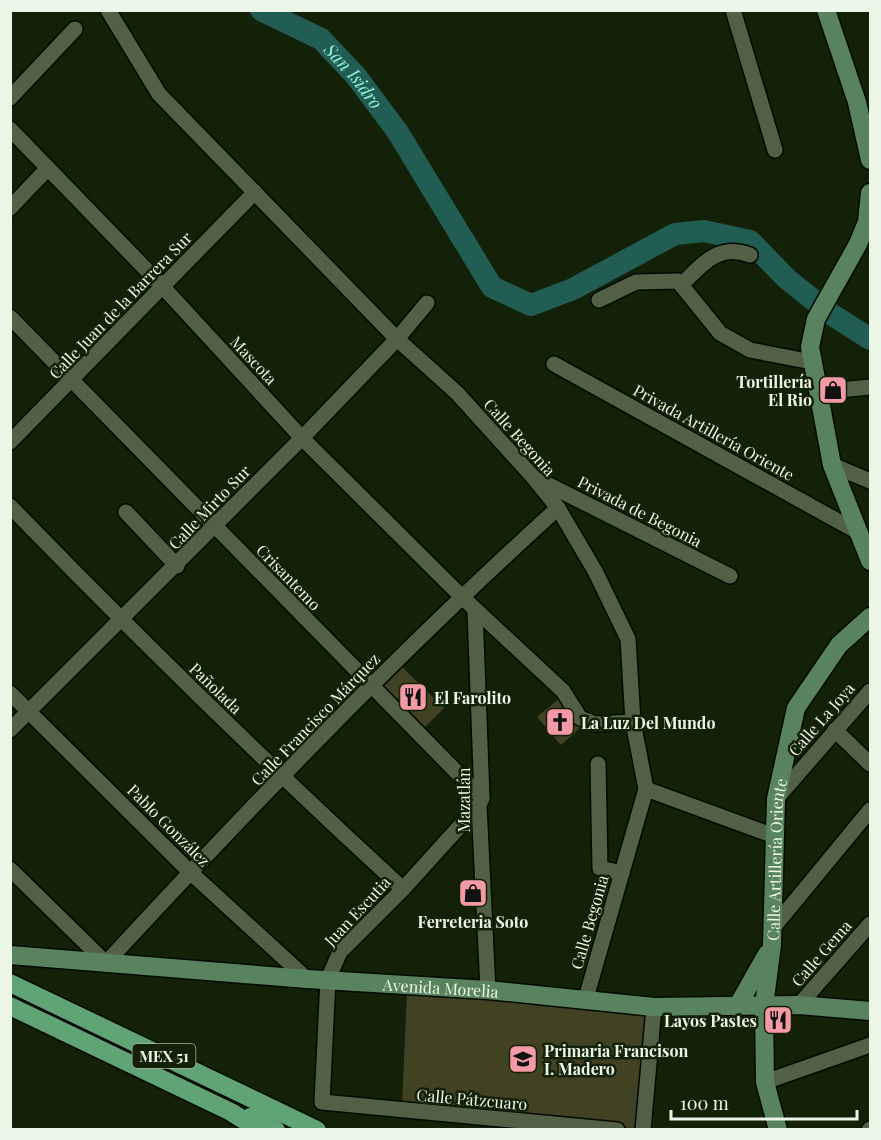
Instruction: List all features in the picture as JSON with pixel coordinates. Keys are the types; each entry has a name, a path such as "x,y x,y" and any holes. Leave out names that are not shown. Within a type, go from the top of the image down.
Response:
{"main road":[{"name":"MEX 51","path":"10,983 317,1130"},
{"name":"MEX 51","path":"10,1006 231,1112 260,1130"},
{"name":"MEX 51","path":"231,1112 240,1113 276,1130"}],"street":[{"name":"Calle Begonia","path":"108,10 159,94 397,339 457,393 533,477 558,508 595,571 628,639 633,722 646,789 586,998"},
{"path":"733,10 775,150"},
{"path":"826,10 857,102 870,160"},
{"path":"10,98 75,29"},
{"name":"Mascota","path":"10,129 163,287 302,438 460,596 563,691 580,718 596,724 633,722"},
{"path":"10,208 48,168"},
{"name":"Calle Juan de la Barrera Sur","path":"10,442 255,192"},
{"path":"870,193 864,243 842,274 816,319 811,355 832,465 856,531 870,561"},
{"path":"681,285 718,252 739,251 750,255"},
{"path":"599,300 636,282 678,281 720,333 750,350 811,355"},
{"name":"Calle Mirto Sur","path":"10,730 120,619 177,566 397,339 427,303"},
{"name":"Crisantemo","path":"10,317 371,686 480,801"},
{"name":"Privada Artillería Oriente","path":"554,364 856,531"},
{"path":"819,392 870,387"},
{"path":"832,465 870,481"},
{"name":"Privada de Begonia","path":"533,477 730,576"},
{"name":"Pañolada","path":"10,506 120,619 283,778 403,889"},
{"name":"Calle Francisco Márquez","path":"106,963 190,872 460,596 558,508"},
{"path":"126,512 177,566"},
{"name":"Mazatlán","path":"475,610 488,990"},
{"name":"Calle Artillería Oriente","path":"778,1130 765,1082 764,1006 772,937 776,799 788,735 796,708 838,645 866,626"},
{"name":"Calle La Joya","path":"776,799 870,691"},
{"name":"Pablo González","path":"10,693 190,872 307,979"},
{"path":"835,730 870,764"},
{"path":"598,764 600,868 622,873"},
{"path":"646,789 774,836"},
{"name":"Juan Escutia","path":"324,1104 321,1099 328,979 340,952 403,889 480,801"},
{"path":"737,1006 772,937 870,810"},
{"path":"10,869 106,963"},
{"name":"Calle Gema","path":"799,1005 870,924"},
{"name":"Avenida Morelia","path":"10,955 307,979 488,990 586,998 654,1007 799,1005 870,1011"},
{"path":"643,1130 654,1007"},
{"path":"765,1082 870,1045"},
{"name":"Calle Pátzcuaro","path":"324,1104 617,1130"}],"building":[{"name":"El Farolito","path":"402,667 444,708 425,727 383,686"},
{"name":"La Luz Del Mundo","path":"559,699 582,726 561,745 537,717"},
{"name":"Primaria Francison I. Madero","path":"407,992 651,1009 641,1129 402,1105"}],"waterway":[{"name":"San Isidro","path":"261,10 321,39 356,76 397,131 492,287 531,305 573,289 675,234 704,231 750,241 787,279 831,314 870,339"}],"place":[{"name":"Tortillería El Rio","path":"833,390"},
{"name":"El Farolito","path":"413,697"},
{"name":"La Luz Del Mundo","path":"560,722"},
{"name":"Ferreteria Soto","path":"473,893"},
{"name":"Layos Pastes","path":"778,1020"},
{"name":"Primaria Francison I. Madero","path":"523,1059"}]}
